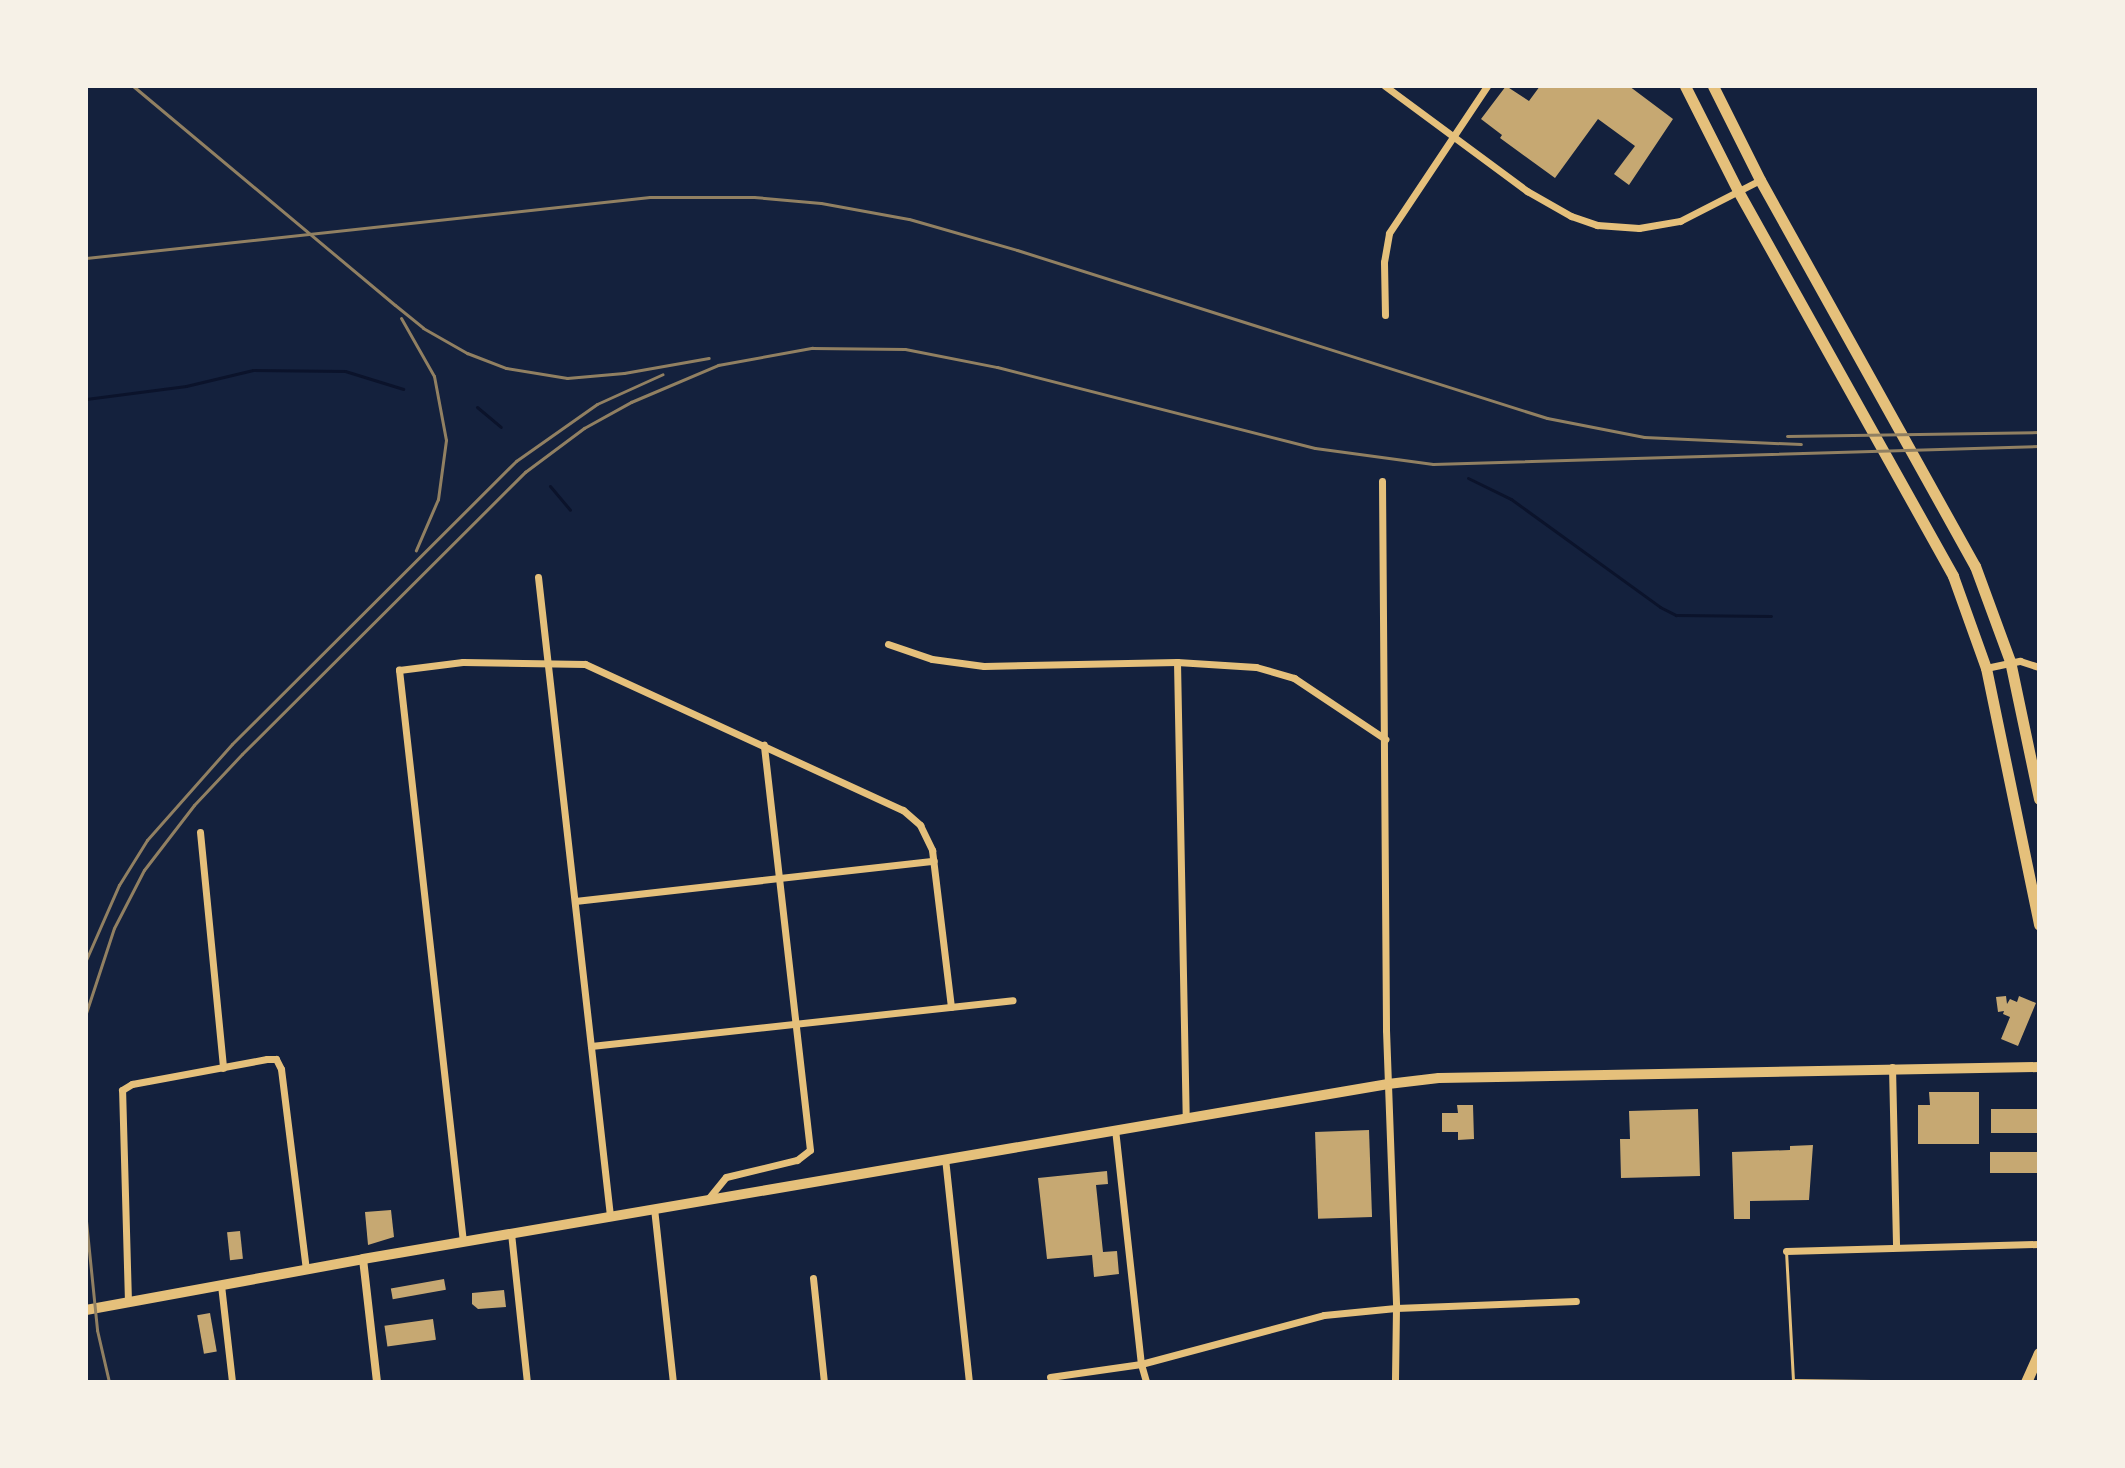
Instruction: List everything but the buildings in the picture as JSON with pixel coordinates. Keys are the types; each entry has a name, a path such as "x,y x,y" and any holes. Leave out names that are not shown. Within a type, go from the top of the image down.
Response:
{"main road":[{"path":"1685,86 1738,191 1953,576 1986,668 2039,925"},
{"path":"1713,86 1760,180 1975,566 2010,661 2039,799"},
{"path":"86,1310 654,1208 1388,1084 1439,1078 1892,1067 2039,1067"},
{"path":"2026,1382 2039,1353"}],"street":[{"path":"1385,86 1547,204 1597,225 1639,228 1667,225 1695,215 1760,180"},
{"path":"1385,315 1384,262 1389,233 1487,86"},
{"path":"1382,481 1388,1084 1396,1308 1395,1382"},
{"path":"538,577 610,1216"},
{"path":"888,644 932,659 971,665 1230,663 1281,673 1309,687 1385,739"},
{"path":"463,1242 399,670 463,662 548,661 597,668 903,810 920,825 934,861 951,1007"},
{"path":"1986,668 2010,661 2039,667"},
{"path":"1177,662 1186,1117"},
{"path":"708,1199 726,1177 797,1160 810,1150 764,745"},
{"path":"200,832 223,1068"},
{"path":"575,901 934,861"},
{"path":"591,1046 1012,1000"},
{"path":"125,1302 122,1090 132,1084 276,1059 281,1069 306,1269"},
{"path":"1892,1067 1896,1246"},
{"path":"1115,1129 1141,1364 1146,1382"},
{"path":"945,1158 969,1382"},
{"path":"654,1208 673,1382"},
{"path":"511,1233 527,1382"},
{"path":"1786,1251 2039,1244"},
{"path":"363,1259 377,1382"},
{"path":"813,1278 824,1382"},
{"path":"221,1285 232,1382"},
{"path":"1050,1377 1141,1364 1293,1321 1396,1308 1576,1301"}],"lane":[{"path":"1786,1251 1793,1380 1872,1381"}],"waterway":[{"path":"86,399 186,386 253,370 345,371 403,389"},
{"path":"477,407 501,427"},
{"path":"1468,478 1511,499 1660,607 1676,615 1771,616"},
{"path":"550,486 570,510"}],"railway":[{"path":"133,86 423,328 467,353 506,368 567,378 624,373 709,358"},
{"path":"86,258 650,197 754,197 821,203 909,219 1017,250 1547,418 1644,437 1801,444"},
{"path":"401,318 434,376 446,440 438,499 416,550"},
{"path":"86,1013 114,928 144,870 194,805 242,754 525,472 584,428 631,402 718,365 812,348 905,349 997,367 1315,448 1433,464 2039,446"},
{"path":"86,960 119,885 147,840 232,744 516,461 597,404 663,374"},
{"path":"1787,436 2039,432"},
{"path":"86,1221 97,1330 109,1382"}]}
